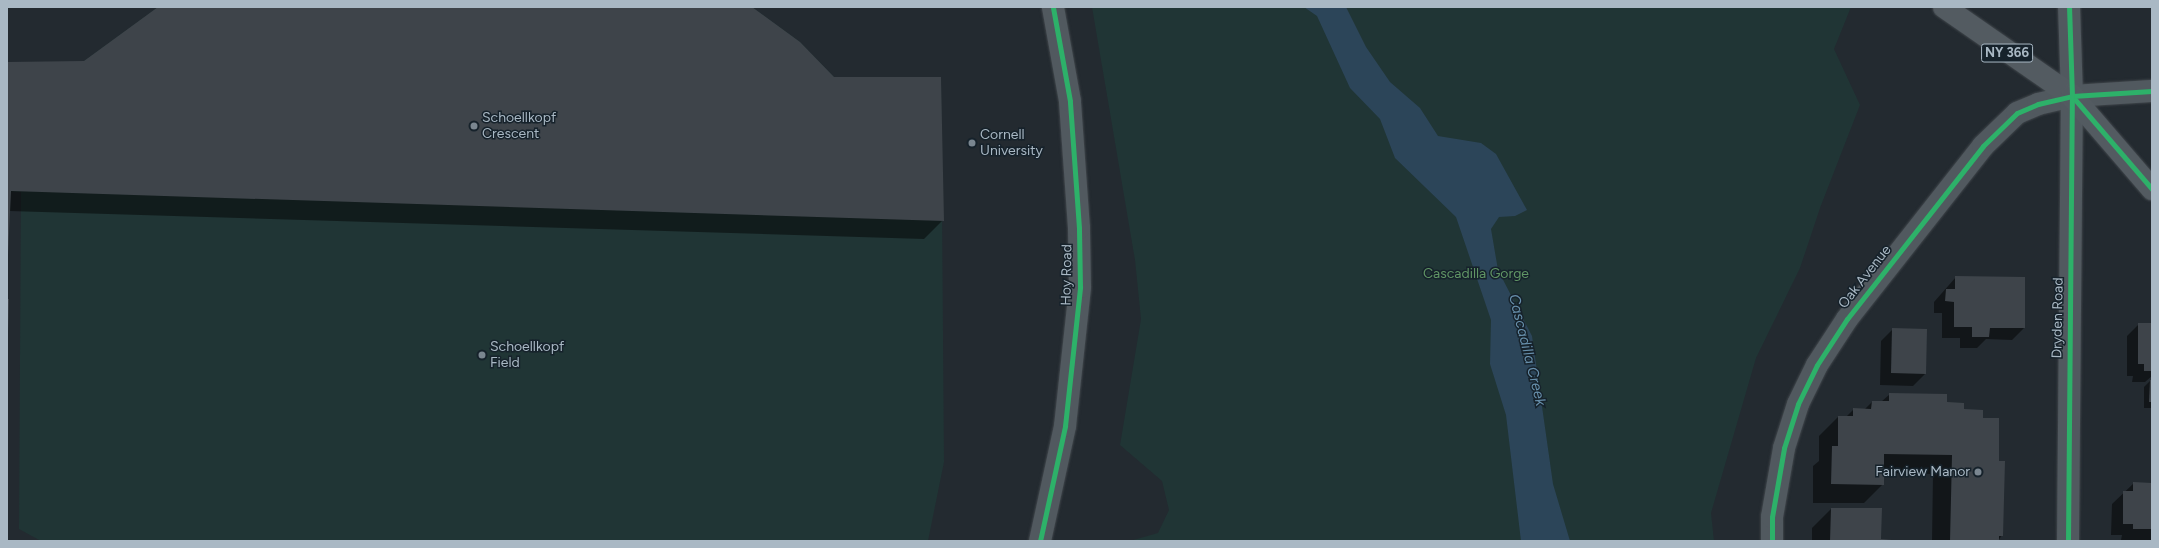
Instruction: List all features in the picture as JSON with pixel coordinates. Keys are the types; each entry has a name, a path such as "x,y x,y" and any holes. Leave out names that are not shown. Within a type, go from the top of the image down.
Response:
{"main road":[{"name":"NY 366","path":"1944,7 2072,96 2152,189"}],"street":[{"name":"Hoy Road","path":"1040,541 1065,426 1080,287 1079,228 1070,101 1053,7"},
{"name":"Dryden Road","path":"2068,541 2072,96 2069,7"},
{"name":"Oak Avenue","path":"1772,541 1784,448 1798,404 1817,365 1847,318 2004,124 2017,112 2072,96 2152,91"}],"green space":[{"name":"Schoellkopf Field","path":"158,7 752,7 800,42 834,77 941,77 944,462 928,541 41,541 19,529 21,192 7,191 84,61"},
{"name":"Cascadilla Gorge","path":"1092,7 1851,7 1834,49 1860,105 1820,208 1800,268 1756,358 1711,513 1714,541 1130,541 1158,533 1169,510 1162,481 1120,445 1141,319 1135,260"}],"water":[{"name":"Cascadilla Creek","path":"1304,7 1346,7 1366,47 1390,82 1420,108 1438,136 1481,143 1496,154 1527,210 1515,216 1499,217 1491,229 1498,270 1532,336 1553,484 1570,541 1521,541 1506,415 1490,364 1491,320 1456,217 1395,158 1380,119 1350,88 1317,16"}],"building":[{"name":"Schoellkopf Crescent","path":"158,7 752,7 800,42 834,77 941,77 944,221 11,191 7,277 7,62 84,61"},
{"path":"1955,276 2025,277 2025,328 1990,328 1989,337 1972,337 1972,327 1954,327 1954,302 1945,301 1946,289 1955,289"},
{"path":"7,299 9,299 8,333 7,333"},
{"path":"2138,323 2152,323 2152,371 2144,371 2144,364 2138,364"},
{"path":"1892,328 1927,329 1926,374 1891,373"},
{"path":"2150,380 2152,380 2152,402 2149,402"},
{"name":"Fairview Manor","path":"1889,393 1947,394 1947,402 1964,403 1964,409 1983,410 1983,418 1999,418 1999,461 2005,461 2003,536 1999,536 1999,541 1950,541 1952,455 1884,454 1884,485 1831,484 1832,446 1838,446 1838,416 1853,416 1853,408 1871,409 1872,401 1889,401"},
{"path":"2133,482 2152,483 2152,529 2133,529 2133,524 2123,524 2123,491 2133,491"},
{"path":"1831,508 1882,508 1881,539 1903,541 1830,541"}],"cycle path":[{"path":"1040,541 1065,426 1080,287 1079,228 1070,101 1053,7"},
{"path":"2068,541 2072,96 2069,7"},
{"path":"1772,541 1772,517 1784,448 1798,404 1817,365 1847,319 1983,146 2017,113 2038,104 2072,96 2152,91"},
{"path":"2072,96 2152,189"}],"place":[{"name":"Schoellkopf Crescent","path":"474,126"},
{"name":"Cornell University","path":"972,143"},
{"name":"Schoellkopf Field","path":"482,355"},
{"name":"Fairview Manor","path":"1978,472"}]}
